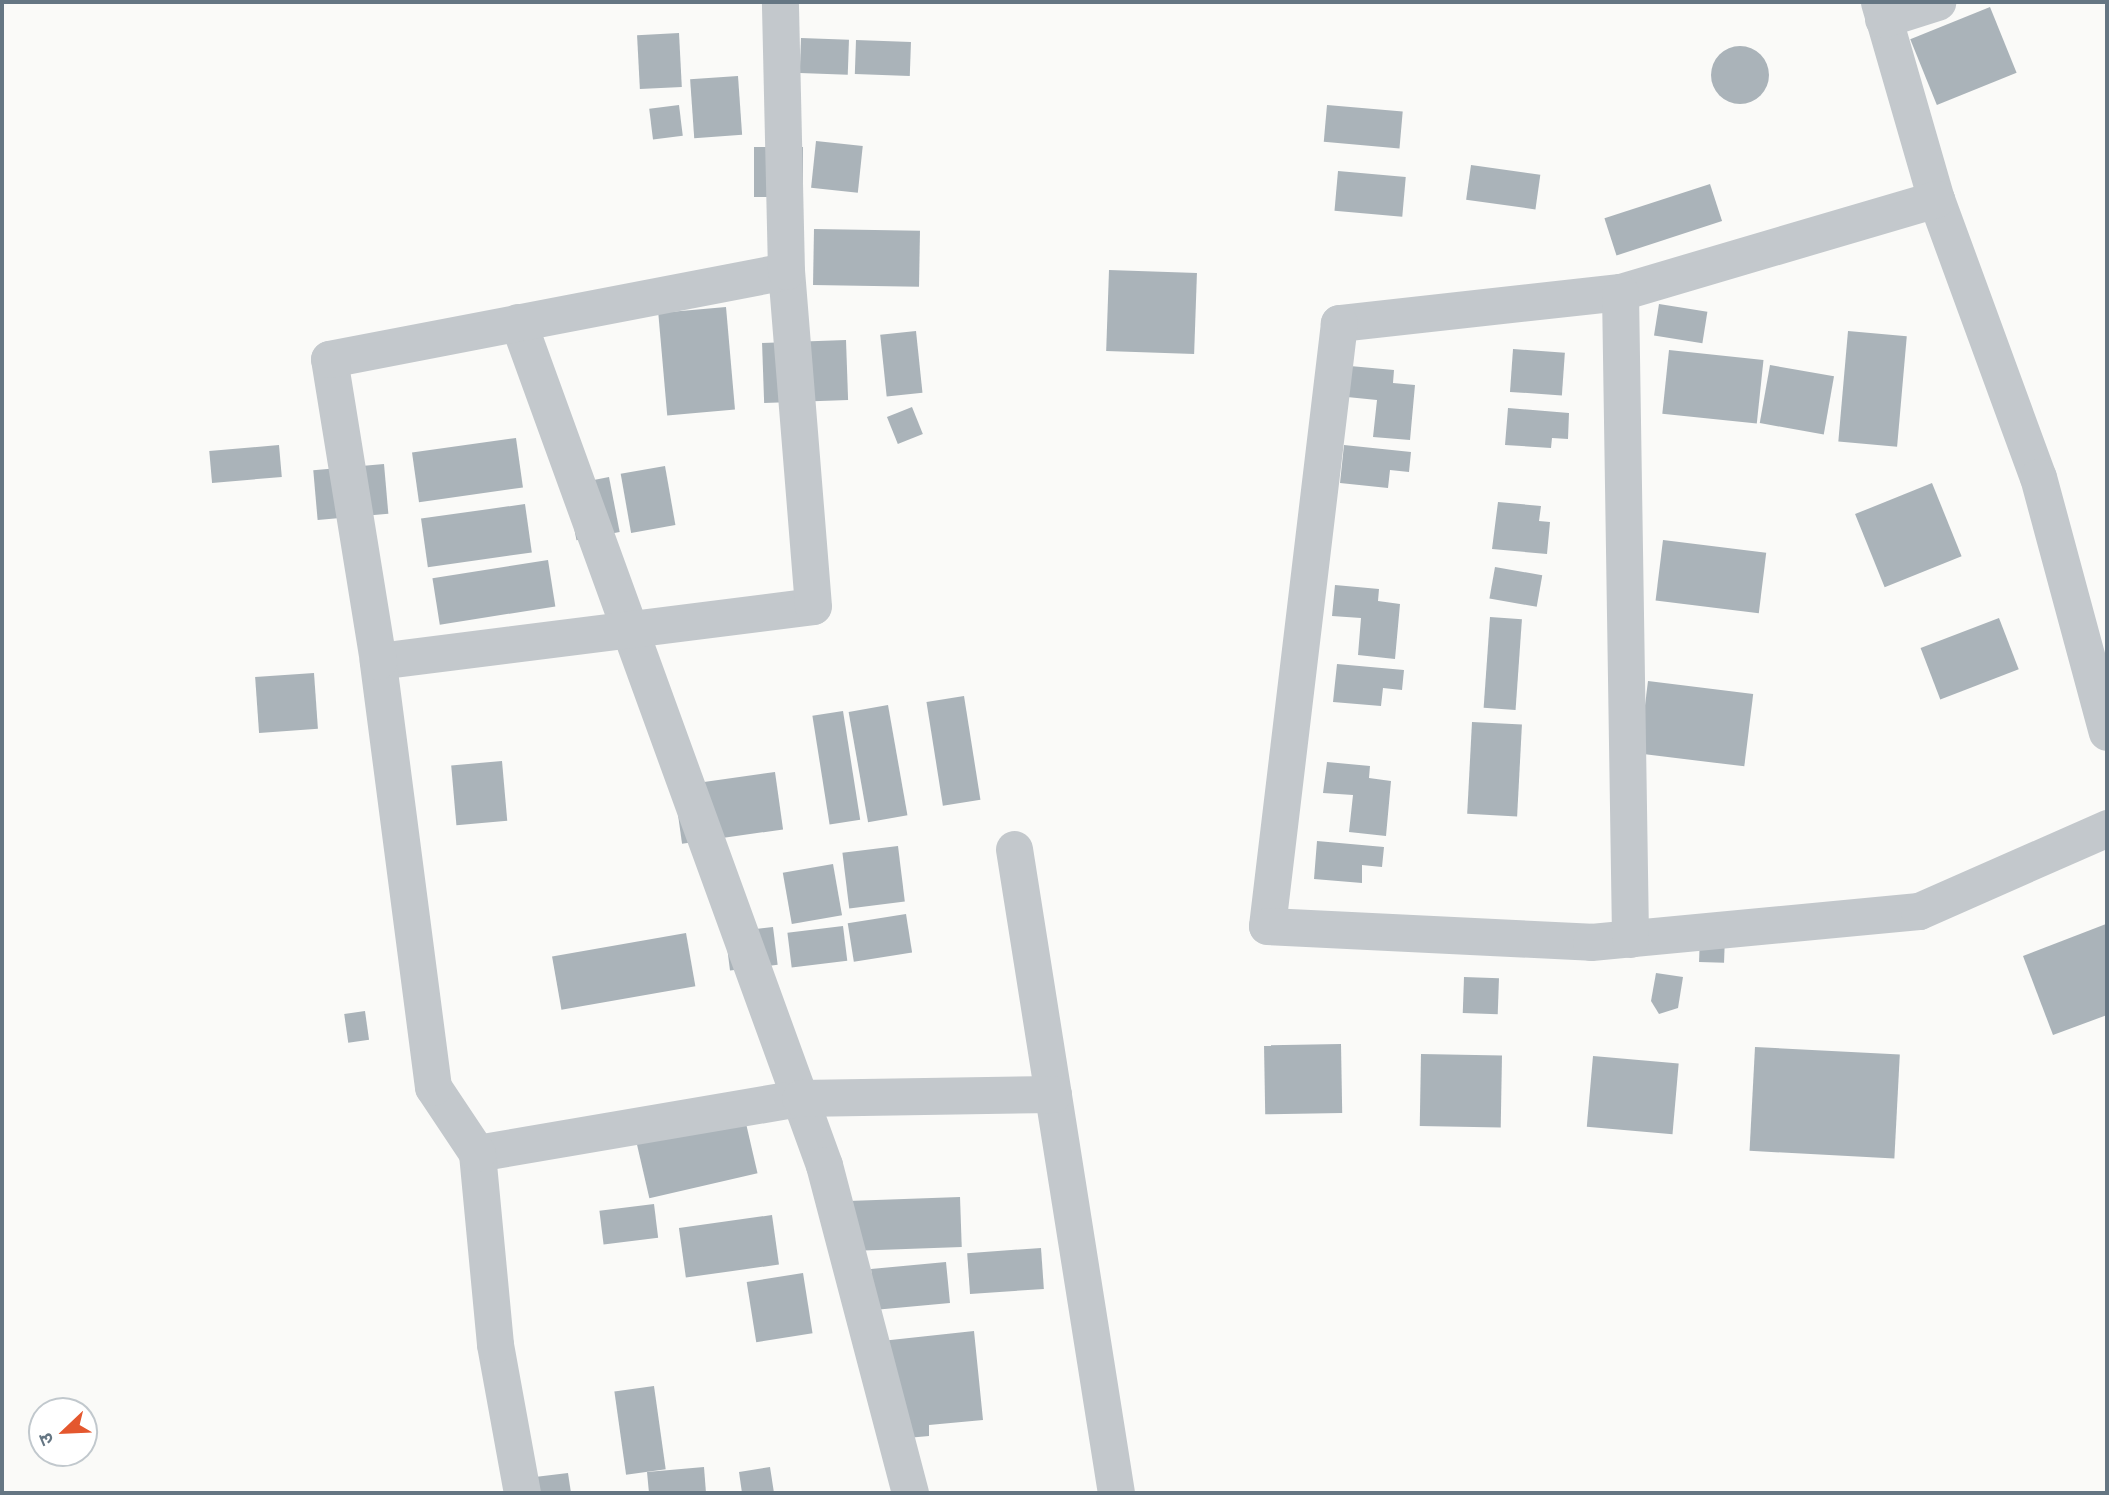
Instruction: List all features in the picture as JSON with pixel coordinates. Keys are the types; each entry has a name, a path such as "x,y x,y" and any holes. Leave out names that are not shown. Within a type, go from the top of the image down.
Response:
{"street":[{"path":"378,661 813,606 786,271 780,2"},
{"path":"1937,2 1881,10 1936,199 2038,477 2101,676 2107,732"},
{"path":"1936,199 1620,292 1339,323 1267,926 1591,942 1919,912 2107,828"},
{"path":"522,1493 495,1344 477,1153 433,1087 378,661 329,359 786,271"},
{"path":"1620,292 1630,939"},
{"path":"518,322 824,1165 910,1493"},
{"path":"1014,849 1116,1493"},
{"path":"477,1153 800,1098 1052,1094"}],"building":[{"path":"1990,7 2017,73 1937,105 1910,39"},
{"path":"679,33 682,87 640,89 637,35"},
{"path":"801,38 849,40 848,75 800,73"},
{"path":"856,40 911,42 910,76 855,74"},
{"path":"1734,46 1746,46 1761,54 1769,69 1769,81 1761,96 1746,104 1734,104 1719,96 1711,81 1711,69 1719,54"},
{"path":"738,76 742,135 694,138 690,79"},
{"path":"679,105 683,136 653,139 649,109"},
{"path":"1327,105 1403,112 1399,148 1324,142"},
{"path":"816,141 863,146 858,193 811,188"},
{"path":"754,147 803,147 803,197 754,197"},
{"path":"1471,165 1540,175 1535,209 1466,200"},
{"path":"1338,171 1406,177 1402,217 1335,211"},
{"path":"1710,184 1722,221 1616,255 1604,218"},
{"path":"814,229 920,231 919,287 813,285"},
{"path":"1109,270 1197,273 1194,354 1106,351"},
{"path":"1659,304 1707,312 1702,343 1654,336"},
{"path":"726,307 735,410 667,416 658,313"},
{"path":"916,331 922,393 887,396 880,335"},
{"path":"1848,331 1907,336 1897,447 1838,442"},
{"path":"846,340 848,400 764,403 762,343"},
{"path":"1513,349 1565,353 1562,396 1510,392"},
{"path":"1669,350 1763,360 1757,424 1662,414"},
{"path":"1770,365 1834,376 1824,434 1760,423"},
{"path":"1350,366 1394,370 1393,383 1415,385 1410,440 1373,437 1377,400 1347,397"},
{"path":"912,407 923,434 898,444 887,417"},
{"path":"1508,408 1569,413 1568,439 1552,438 1551,448 1505,445"},
{"path":"516,438 523,488 419,502 412,453"},
{"path":"279,445 282,477 212,483 209,451"},
{"path":"1344,445 1411,452 1409,472 1390,470 1388,488 1340,483"},
{"path":"384,464 388,514 318,520 313,470"},
{"path":"665,466 675,525 631,533 621,474"},
{"path":"609,477 620,532 576,540 566,485"},
{"path":"1932,483 1962,556 1885,587 1855,514"},
{"path":"1498,502 1541,506 1539,521 1550,522 1547,554 1492,549"},
{"path":"525,504 532,553 428,567 421,519"},
{"path":"1663,540 1766,553 1759,613 1656,601"},
{"path":"548,560 555,606 440,625 432,578"},
{"path":"1495,567 1542,575 1537,607 1489,599"},
{"path":"1335,585 1379,589 1378,601 1400,604 1395,659 1358,655 1361,618 1332,616"},
{"path":"1490,617 1522,619 1516,710 1484,708"},
{"path":"1999,618 2019,669 1940,699 1921,648"},
{"path":"1337,664 1404,670 1402,690 1383,688 1381,706 1333,702"},
{"path":"314,673 318,729 259,733 255,677"},
{"path":"1648,681 1753,694 1744,766 1639,753"},
{"path":"964,696 980,800 943,806 926,702"},
{"path":"888,705 907,815 868,822 849,712"},
{"path":"843,711 860,820 830,824 812,716"},
{"path":"1472,722 1522,725 1517,816 1467,814"},
{"path":"502,761 507,821 456,825 451,765"},
{"path":"1327,762 1370,766 1369,778 1391,781 1386,836 1349,832 1353,795 1323,793"},
{"path":"775,772 783,829 682,844 674,786"},
{"path":"1317,841 1384,847 1382,867 1362,865 1362,883 1314,879"},
{"path":"898,846 905,902 849,908 842,853"},
{"path":"833,864 842,915 792,924 783,873"},
{"path":"906,914 912,953 854,962 848,923"},
{"path":"2106,924 2107,1015 2053,1035 2023,956"},
{"path":"843,926 847,961 792,968 787,933"},
{"path":"773,927 778,965 730,971 725,933"},
{"path":"686,933 695,986 561,1010 552,957"},
{"path":"1700,935 1725,936 1724,963 1699,962"},
{"path":"1656,973 1683,977 1678,1008 1659,1014 1651,1001"},
{"path":"1464,977 1499,978 1498,1014 1463,1013"},
{"path":"365,1011 369,1040 348,1043 344,1014"},
{"path":"1341,1044 1342,1113 1265,1114 1264,1045"},
{"path":"1755,1047 1900,1055 1894,1158 1750,1151"},
{"path":"1421,1054 1502,1055 1501,1127 1420,1126"},
{"path":"1593,1056 1679,1063 1672,1134 1587,1127"},
{"path":"742,1106 758,1173 649,1198 634,1131"},
{"path":"960,1197 962,1247 850,1251 848,1201"},
{"path":"654,1204 658,1238 604,1244 599,1211"},
{"path":"772,1215 779,1265 686,1278 679,1228"},
{"path":"1041,1248 1044,1289 970,1294 967,1253"},
{"path":"946,1262 950,1303 852,1312 873,1285 871,1269"},
{"path":"803,1273 813,1333 756,1342 747,1282"},
{"path":"974,1331 983,1420 929,1425 929,1436 896,1439 872,1342"},
{"path":"654,1386 666,1469 626,1475 614,1392"},
{"path":"704,1467 706,1493 649,1493 647,1472"},
{"path":"770,1467 774,1493 742,1493 739,1472"},
{"path":"568,1473 571,1493 512,1493 510,1480"}]}
